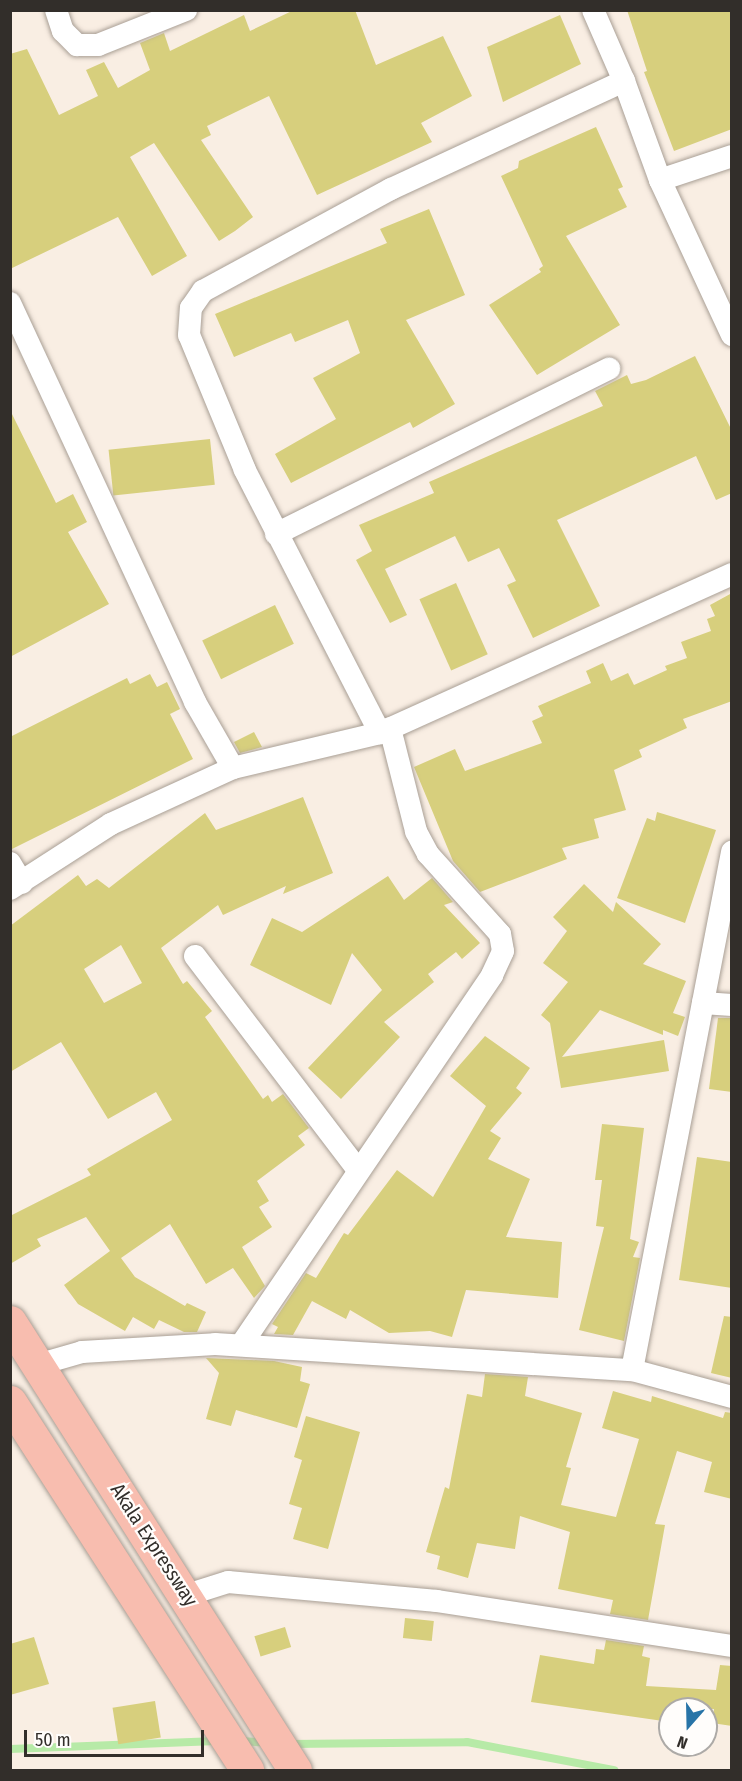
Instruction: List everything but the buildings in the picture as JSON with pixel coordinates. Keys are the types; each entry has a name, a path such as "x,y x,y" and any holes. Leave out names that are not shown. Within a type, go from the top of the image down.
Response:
{"main road":[{"name":"Akala Expressway","path":"10,1322 187,1595 289,1764"},
{"path":"10,1402 241,1762"}],"street":[{"path":"56,10 63,31 77,45 98,45 186,10"},
{"path":"593,10 624,81 660,180 732,335"},
{"path":"242,1345 492,975 503,951 500,934 428,854 416,831 385,730 276,534 189,335 190,308 203,291 391,189 624,81"},
{"path":"660,180 732,156"},
{"path":"10,303 195,702 233,768"},
{"path":"276,534 609,369"},
{"path":"10,863 16,886 111,824 233,768 385,730 732,574"},
{"path":"632,1370 732,852"},
{"path":"195,956 359,1171"},
{"path":"703,1003 732,1005"},
{"path":"37,1365 82,1352 242,1345 632,1370 732,1397"},
{"path":"187,1595 228,1582 390,1597 732,1646"}],"waterway":[{"path":"10,1749 217,1741"},
{"path":"241,1741 268,1743"},
{"path":"289,1744 467,1742 614,1770"}]}
